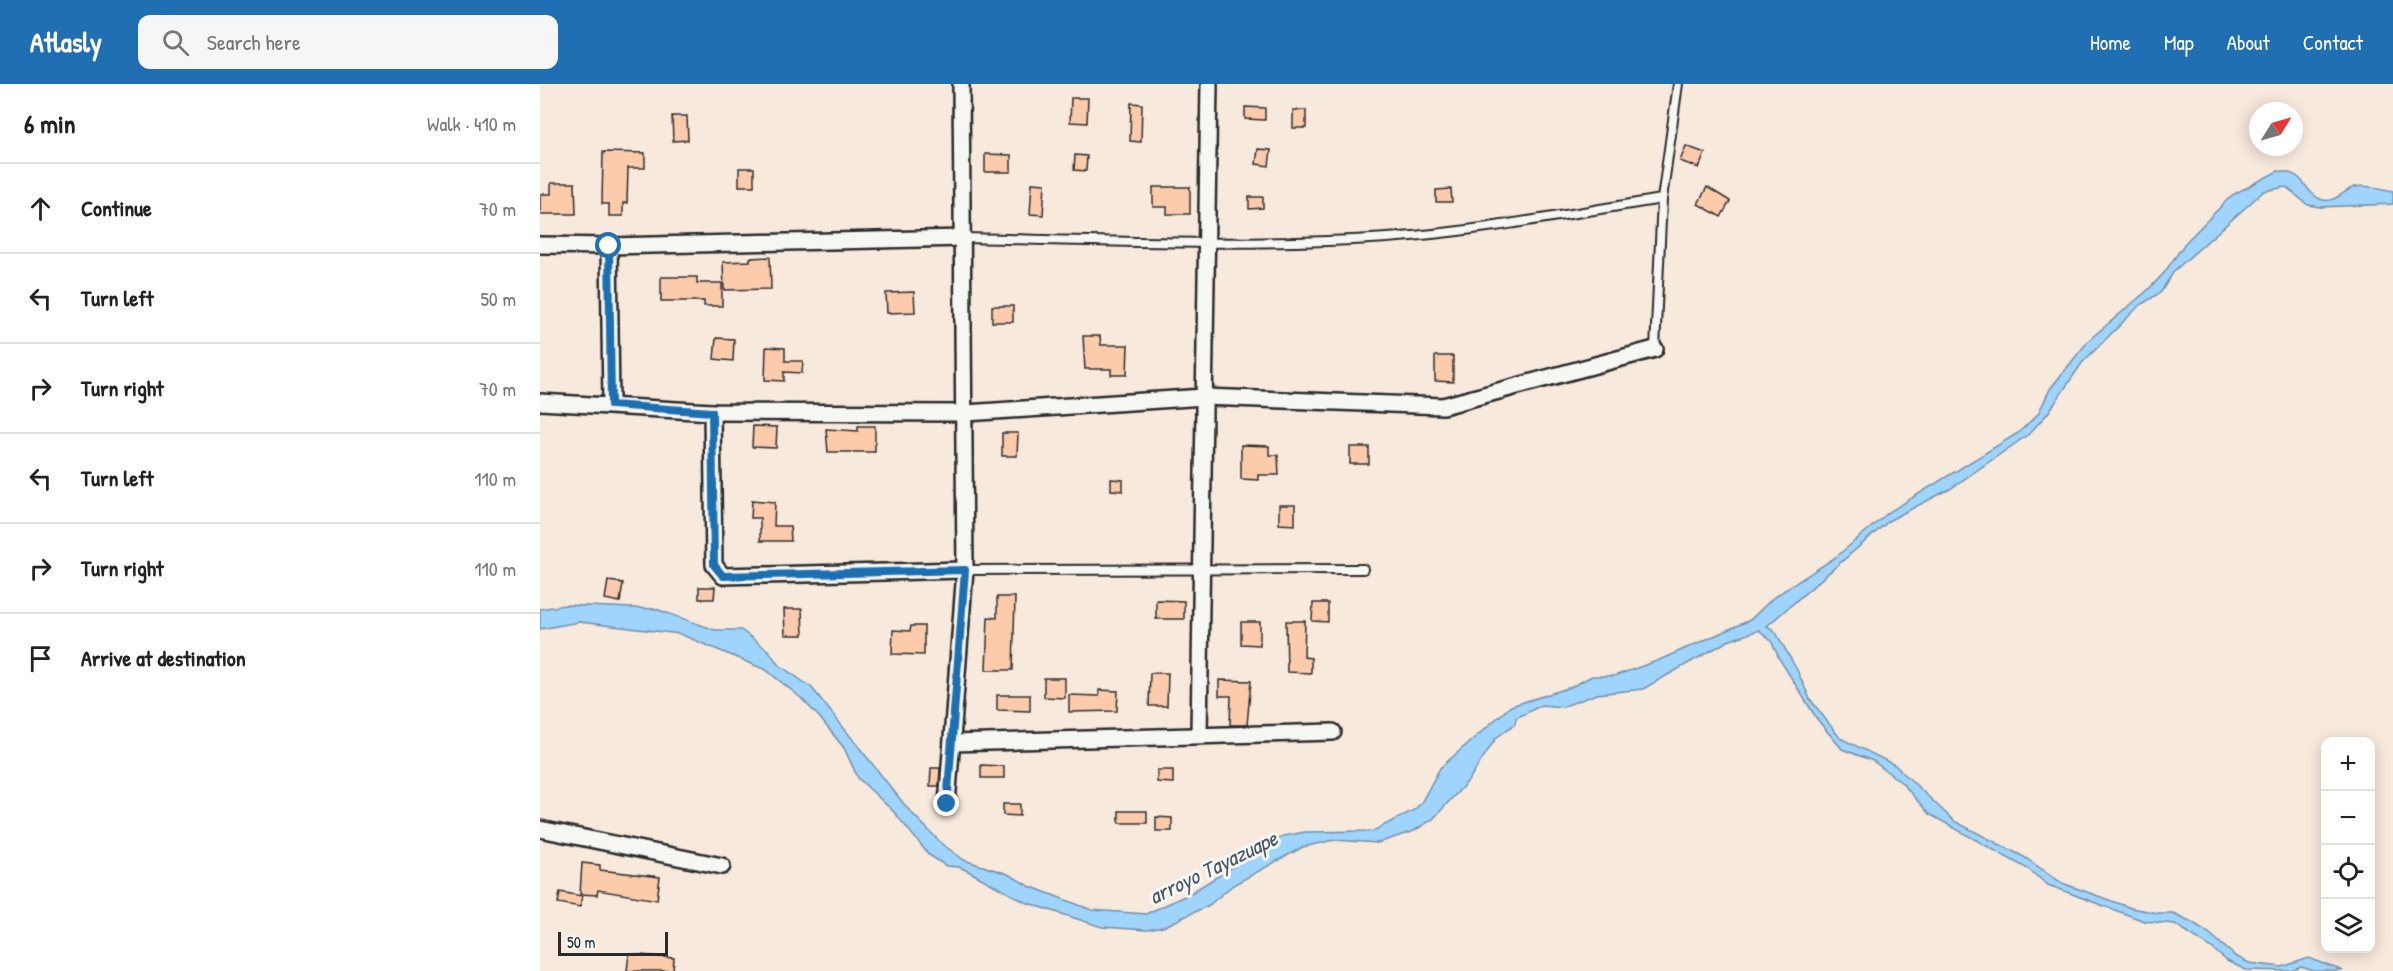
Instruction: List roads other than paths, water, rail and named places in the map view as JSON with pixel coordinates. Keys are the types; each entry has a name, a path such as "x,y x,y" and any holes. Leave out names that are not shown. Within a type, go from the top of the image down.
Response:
{"street":[{"path":"947,804 965,570 966,413 962,84"},
{"path":"1199,735 1209,84"},
{"path":"540,245 609,246 964,238"},
{"path":"609,246 611,405"},
{"path":"540,402 712,412 966,413 1204,397 1443,405 1655,349"},
{"path":"712,412 714,565 723,576 965,570"},
{"path":"952,743 1333,732"},
{"path":"540,829 722,866"}],"lane":[{"path":"1655,349 1662,199 1678,84"},
{"path":"964,238 1206,243 1410,236 1662,199"},
{"path":"965,570 1363,569"}],"water":[{"path":"2278,171 2295,175 2320,199 2330,200 2355,187 2364,186 2393,191 2393,204 2320,207 2308,205 2286,187 2264,191 2174,271 2161,292 2139,306 2082,363 2048,413 2029,434 1950,489 1890,520 1767,626 1775,631 1810,699 1840,738 1895,765 1954,821 2024,857 2062,883 2131,908 2157,913 2173,913 2192,922 2209,933 2235,956 2249,963 2282,967 2309,958 2343,971 2314,971 2301,967 2292,971 2246,970 2227,961 2212,948 2175,924 2144,921 2048,885 2028,869 1929,814 1902,783 1873,761 1842,749 1817,719 1780,660 1771,641 1759,630 1728,641 1643,689 1597,694 1562,707 1542,705 1516,718 1515,724 1496,738 1468,781 1433,819 1414,831 1378,843 1334,840 1303,847 1233,885 1209,905 1163,927 1147,930 1102,927 1025,902 970,872 959,867 946,866 929,855 894,812 858,778 844,748 820,718 801,698 766,670 680,634 579,622 540,629 540,609 565,605 656,609 715,630 741,630 769,651 778,664 812,688 908,809 942,844 964,860 1008,874 1029,886 1092,910 1146,914 1189,894 1283,836 1305,832 1373,831 1414,810 1421,803 1440,768 1511,706 1571,687 1592,676 1614,676 1657,661 1750,620 1774,597 1836,557 1889,512 2018,433 2038,414 2050,389 2089,340 2148,290 2164,273 2185,243 2232,195"}],"water label":[{"name":"arroyo Tayazuape","path":"1213,867"}]}
